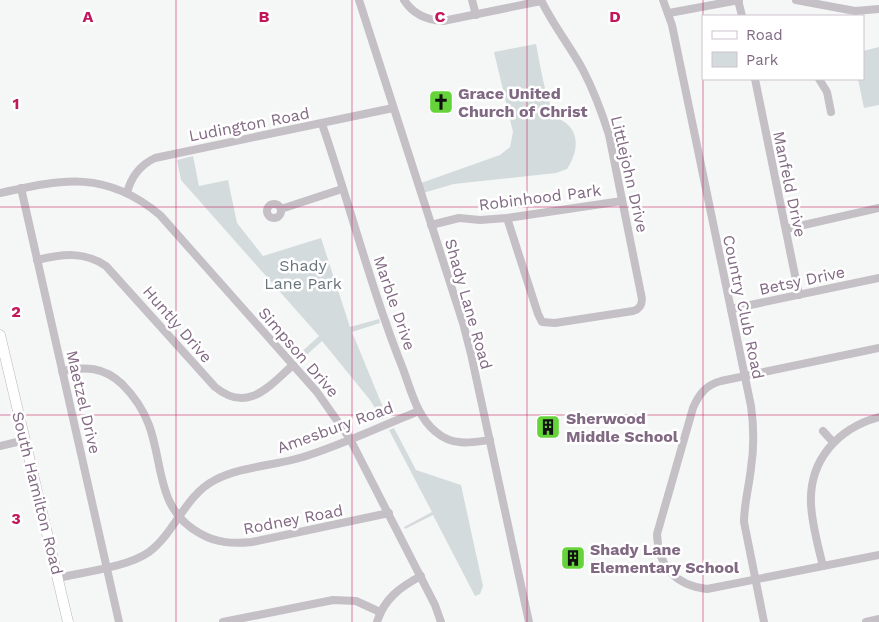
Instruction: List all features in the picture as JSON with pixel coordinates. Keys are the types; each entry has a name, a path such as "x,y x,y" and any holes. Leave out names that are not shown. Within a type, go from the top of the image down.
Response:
{"main road":[{"name":"South Hamilton Road","path":"0,335 68,622"}],"street":[{"name":"Shady Lane Road","path":"360,0 467,339 529,622"},
{"path":"404,0 413,11 428,19 451,20 541,0"},
{"path":"472,0 476,15"},
{"name":"Littlejohn Drive","path":"507,218 542,322 555,323 633,311 640,306 642,298 609,135 602,111 583,70 541,0"},
{"name":"Country Club Road","path":"663,0 669,13 751,406 753,453 744,509 744,522 764,622"},
{"path":"669,13 739,0 742,15"},
{"path":"796,0 855,11 879,9"},
{"name":"Manfeld Drive","path":"755,80 799,295"},
{"path":"820,80 826,92 831,112"},
{"name":"Ludington Road","path":"126,193 133,177 144,164 156,158 393,108"},
{"name":"Marble Drive","path":"322,124 393,344 419,411 429,426 444,438 462,443 490,440"},
{"name":"Simpson Drive","path":"0,193 55,182 80,181 105,185 126,193 147,204 160,215 333,412 350,438 435,605 441,622"},
{"name":"Maetzel Drive","path":"21,188 119,622"},
{"path":"281,209 342,189"},
{"name":"Robinhood Park","path":"431,225 459,218 480,220 507,218 622,201"},
{"path":"786,228 879,208"},
{"name":"Huntly Drive","path":"37,260 59,255 78,254 99,260 222,393 240,398 253,397 293,365"},
{"name":"Betsy Drive","path":"731,309 879,278"},
{"path":"879,348 708,386 698,396 693,408 658,530 657,540 659,553 669,571 678,579 691,587 715,589 879,555"},
{"path":"62,371 86,367 101,370 118,380 133,395 149,426 166,493 179,518"},
{"name":"Amesbury Road","path":"58,578 125,563 148,552 166,535 200,491 220,478 236,472 304,457 419,411"},
{"path":"823,566 812,512 811,491 817,469 826,450 841,434 879,416"},
{"path":"823,431 834,442"},
{"path":"0,446 25,440"},
{"name":"Rodney Road","path":"179,518 206,537 216,541 237,544 388,513"},
{"path":"377,622 380,612 393,594 420,576"},
{"path":"223,622 333,600 356,601 380,612"},
{"path":"866,622 879,619"}],"green space":[{"path":"536,44 553,112 567,124 576,140 575,152 567,169 556,173 454,184 423,193 421,183 500,155 510,147 513,132 494,52"},
{"path":"879,47 879,105 864,108 858,80 864,80 864,51"},
{"name":"Shady Lane Park","path":"193,156 199,186 228,180 237,223 263,256 321,238 350,327 379,319 380,323 352,332 387,417 382,419 370,400 322,341 300,361 296,357 319,336 181,180 177,160"},
{"path":"394,428 416,470 461,485 483,586 480,594 475,596 433,515 405,529 404,527 432,512 389,430"}],"place":[{"name":"Grace United Church of Christ","path":"441,102"},
{"name":"Sherwood Middle School","path":"548,427"},
{"name":"Shady Lane Elementary School","path":"573,558"}]}
